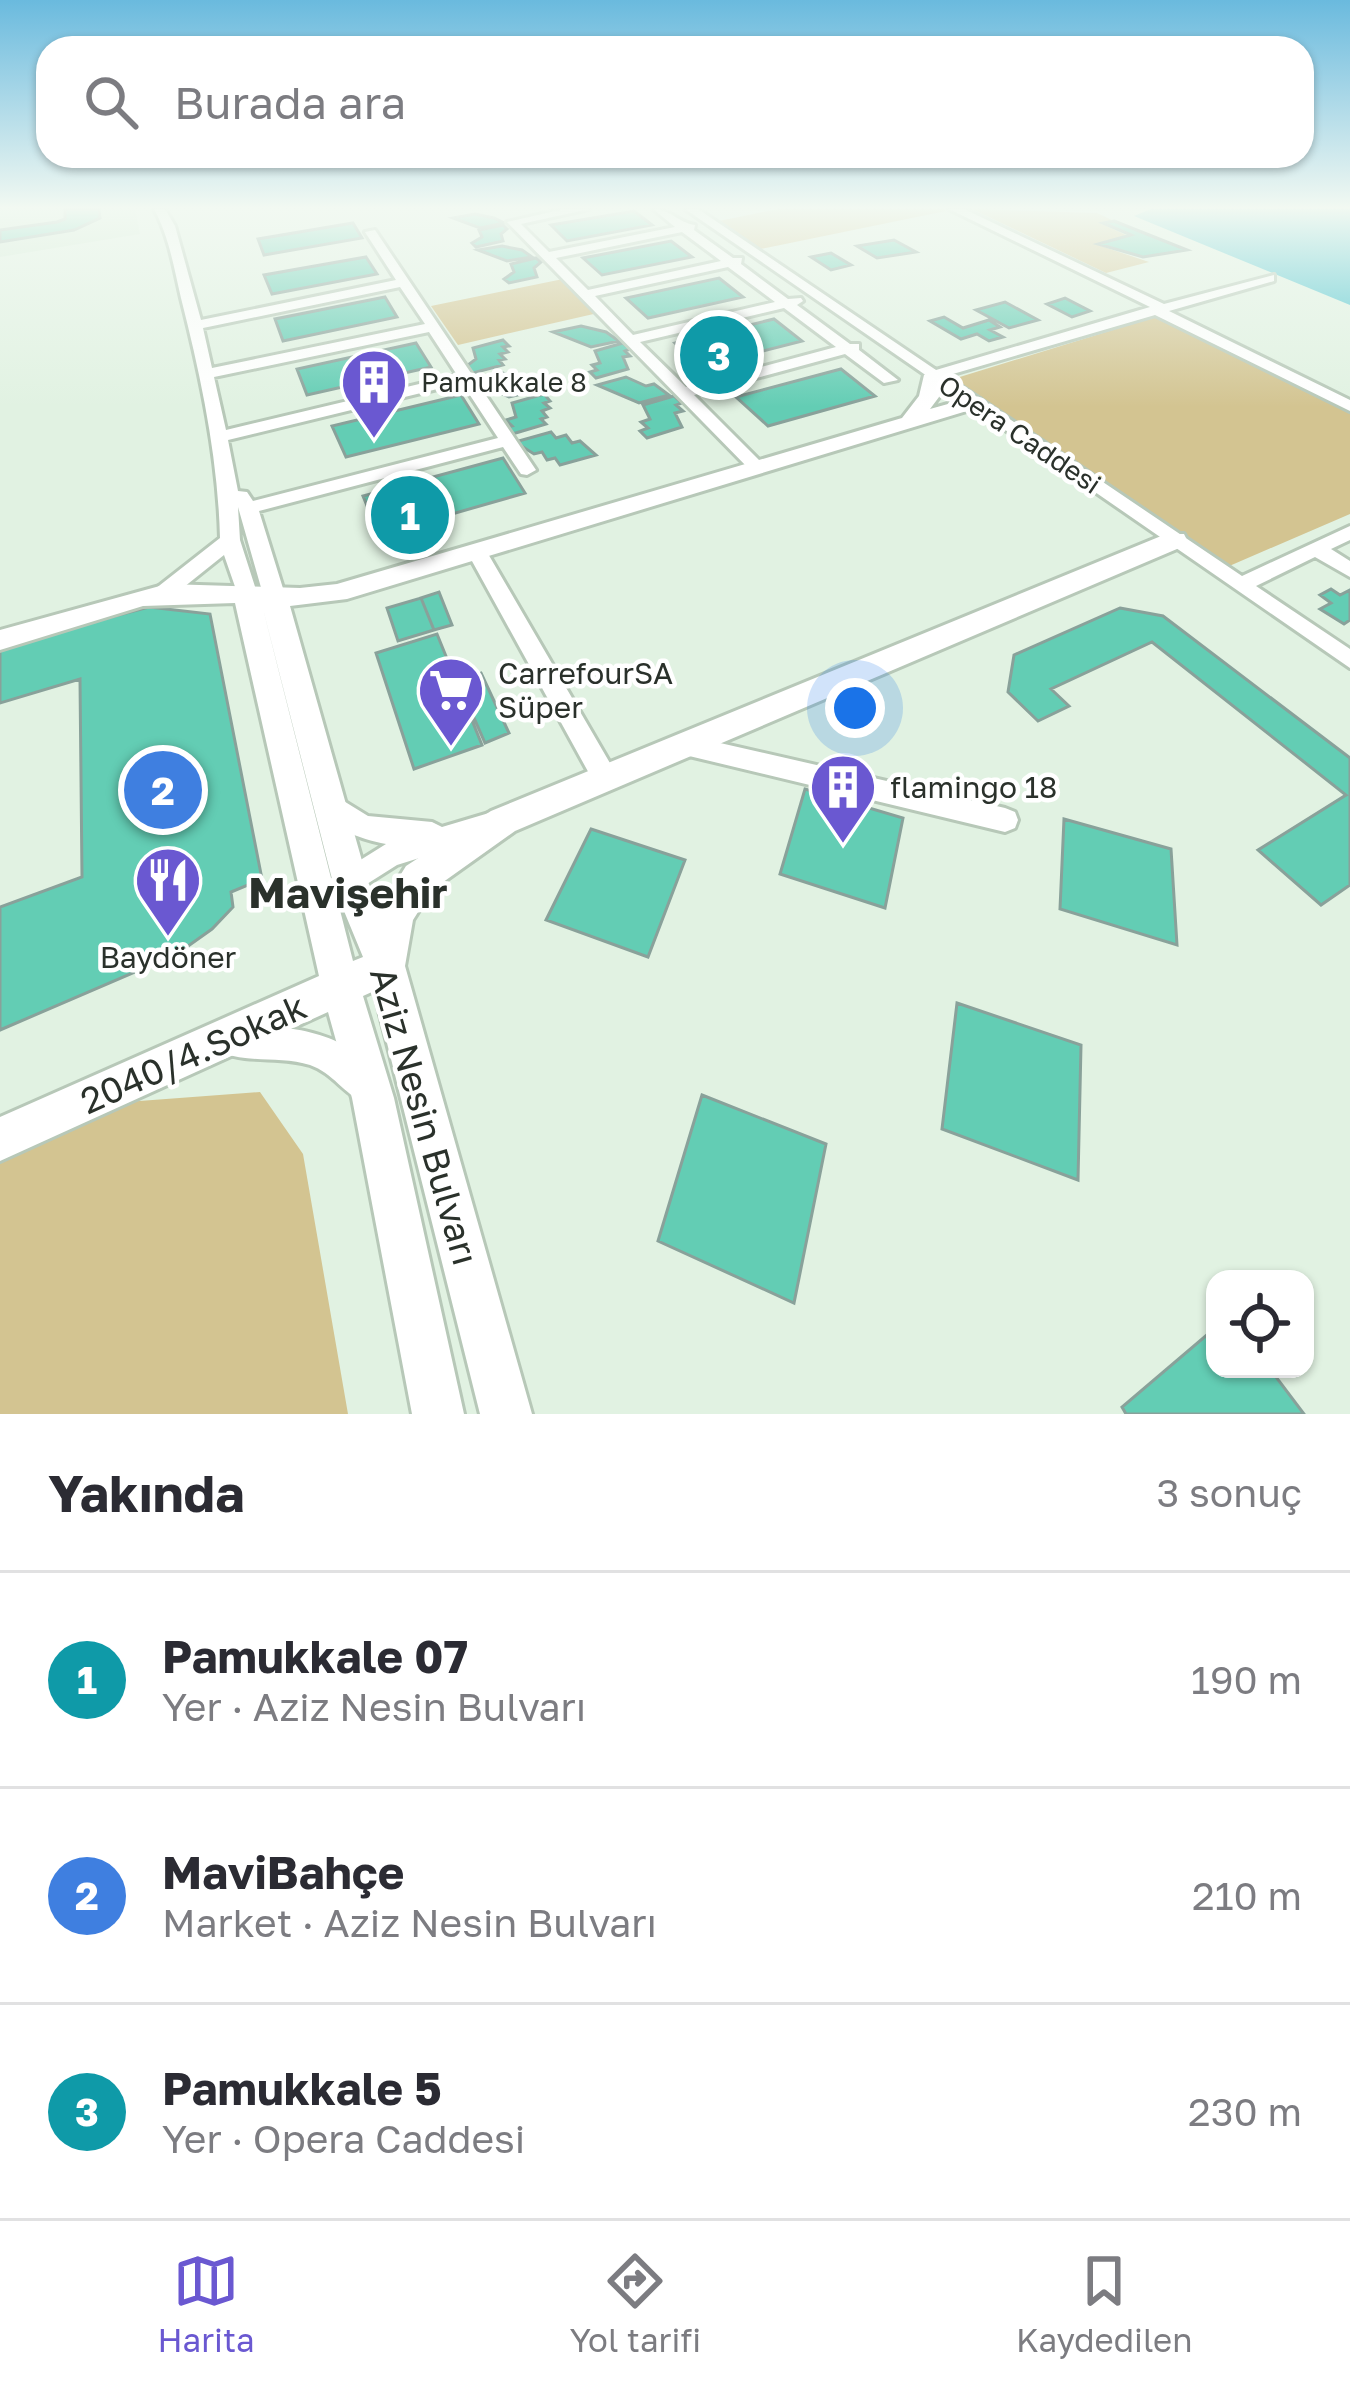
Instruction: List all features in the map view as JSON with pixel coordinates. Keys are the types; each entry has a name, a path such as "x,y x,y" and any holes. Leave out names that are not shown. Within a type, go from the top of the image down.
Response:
{"street":[{"name":"Aziz Nesin Bulvarı","path":"184,275 228,480 230,540 261,597 329,803 341,986 373,1098 438,1414"},
{"path":"399,275 526,470"},
{"path":"564,275 757,467"},
{"path":"583,296 677,275"},
{"path":"747,275 890,380"},
{"name":"Opera Caddesi","path":"788,275 1350,660"},
{"path":"1089,275 1350,406"},
{"path":"909,422 929,397 934,375 1269,278"},
{"path":"195,325 404,282"},
{"path":"629,340 818,296"},
{"path":"206,374 433,327"},
{"path":"683,393 881,340"},
{"path":"218,437 465,378"},
{"path":"0,640 162,594 338,593 974,404"},
{"path":"249,508 507,440"},
{"name":"Aziz Nesin Bulvarı","path":"228,480 249,508 261,597 334,893 386,966 506,1414"},
{"path":"1240,585 1350,532"},
{"path":"162,594 230,540"},
{"path":"334,893 389,855 503,821 1175,540"},
{"path":"1315,548 1350,570"},
{"path":"478,552 605,778"},
{"path":"685,745 1005,820"},
{"path":"329,803 343,818 370,830 452,834"},
{"path":"386,966 394,915 419,878 503,821"},
{"name":"2040/4.Sokak","path":"0,1139 386,966"},
{"path":"220,1041 316,1049 354,1070 373,1098"}],"shaded area":[{"path":"563,279 598,313 458,345 431,306"},
{"path":"1158,316 1350,410 1350,514 1227,567 950,380"},
{"path":"260,1092 303,1154 348,1414 0,1414 0,1160 126,1102"}],"water":[{"path":"1277,275 1350,275 1350,305"}],"building":[{"path":"264,275 372,275 272,294"},
{"path":"510,275 537,277 509,283 504,279"},
{"path":"719,278 743,297 648,318 626,298"},
{"path":"385,297 397,317 283,341 275,319"},
{"path":"1065,298 1090,311 1072,317 1047,304"},
{"path":"1005,302 1038,320 1009,328 976,310"},
{"path":"944,317 963,328 989,320 1000,327 990,330 1003,337 989,341 977,334 961,339 930,321"},
{"path":"774,319 802,341 701,367 675,343"},
{"path":"581,326 619,341 591,347 553,332"},
{"path":"503,340 509,346 503,347 508,352 500,354 503,365 469,374 464,368 476,359 473,348"},
{"path":"416,343 431,367 307,395 297,369"},
{"path":"623,343 630,349 625,351 630,356 623,357 628,369 596,378 590,372 597,370 592,365 600,363 595,351"},
{"path":"841,369 875,396 768,426 736,397"},
{"path":"501,372 527,380 540,390 509,397 471,380"},
{"path":"626,377 646,386 654,384 669,395 639,403 597,385"},
{"path":"544,394 550,401 544,403 550,408 542,411 546,424 509,435 503,428 512,426 506,420 516,417 512,403"},
{"name":"Pamukkale 8","path":"461,395 479,424 346,457 332,426"},
{"path":"674,396 682,403 676,405 683,411 675,413 682,427 647,438 640,431 648,428 641,422 650,419 643,405"},
{"path":"551,432 556,438 566,435 572,443 580,441 596,455 560,465 555,458 547,460 542,452 534,454 515,442"},
{"path":"503,458 525,493 379,535 363,496"},
{"path":"1331,589 1340,595 1350,590 1350,620 1344,624 1320,609 1331,603 1320,595"},
{"path":"439,592 452,625 434,630 421,598"},
{"path":"421,598 434,630 398,641 387,608"},
{"path":"149,607 210,614 262,879 231,892 233,907 177,954 0,1030 0,907 82,877 80,679 0,703 0,646"},
{"path":"1120,608 1163,616 1350,758 1350,885 1321,905 1258,850 1346,795 1152,642 1051,689 1069,706 1038,721 1008,692 1014,655"},
{"path":"437,634 482,745 414,769 376,653"},
{"path":"481,673 509,733 485,743 458,681"},
{"name":"flamingo 18","path":"805,789 903,818 885,908 780,874"},
{"path":"1064,819 1171,849 1177,945 1060,909"},
{"path":"591,829 685,860 648,957 546,920"},
{"path":"957,1003 1081,1045 1078,1180 942,1129"},
{"path":"702,1095 826,1144 794,1303 658,1241"},
{"path":"1206,1336 1206,1378 1277,1378 1304,1414 1126,1414 1122,1407"}],"place":[{"name":"Pamukkale 5","path":"719,355"},
{"name":"Pamukkale 8","path":"374,441"},
{"name":"Pamukkale 07","path":"410,515"},
{"name":"CarrefourSA Süper","path":"451,749"},
{"name":"MaviBahçe","path":"163,790"},
{"name":"flamingo 18","path":"843,846"},
{"name":"Baydöner","path":"168,939"}],"district":[{"name":"Mavişehir","path":"348,892"}]}
